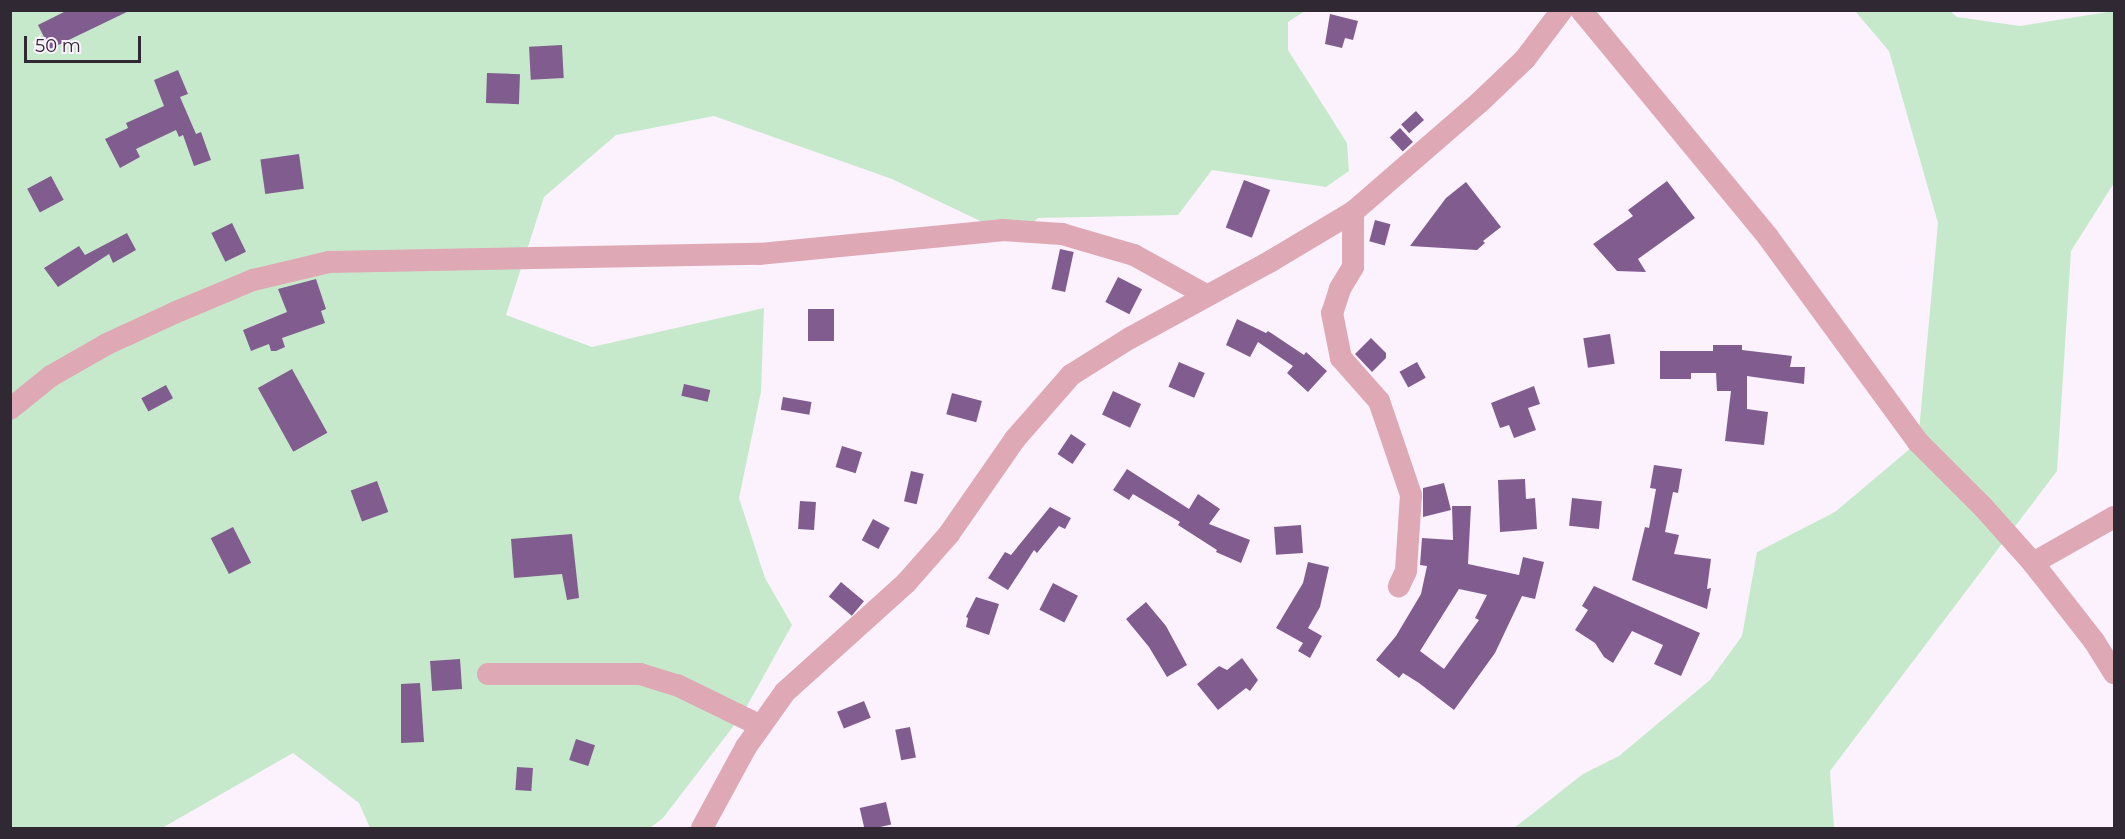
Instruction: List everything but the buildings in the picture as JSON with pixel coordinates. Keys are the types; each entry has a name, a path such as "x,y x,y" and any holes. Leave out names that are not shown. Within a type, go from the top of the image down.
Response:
{"street":[{"path":"702,828 746,747 784,692 906,583 949,534 1015,439 1071,375 1353,212 1488,95 1525,59 1562,10"},
{"path":"1581,10 1768,237 1918,442 1983,507 2033,563 2094,641 2115,673"},
{"path":"1353,212 1353,267 1340,289 1332,313 1341,358 1380,401 1411,495 1406,571 1399,586"},
{"path":"10,409 51,376 107,344 253,280 328,262 759,254 1002,230 1062,234 1134,255 1206,295"},
{"path":"2033,563 2115,517"},
{"path":"488,674 640,674 676,685 760,726"}],"green space":[{"path":"10,11 1305,11 1288,22 1288,50 1347,143 1349,171 1326,187 1212,170 1178,215 1038,218 1016,238 892,179 714,116 616,135 544,197 506,315 592,347 764,308 761,392 739,498 765,578 792,625 742,715 663,818 650,828 370,828 359,803 293,753 162,828 11,828"},
{"path":"1855,11 1950,11 1957,17 2020,26 2114,11 2114,183 2071,251 2057,471 1830,771 1834,828 1514,828 1583,774 1619,756 1710,680 1742,636 1757,552 1835,512 1918,442 1938,223 1889,51"}]}
